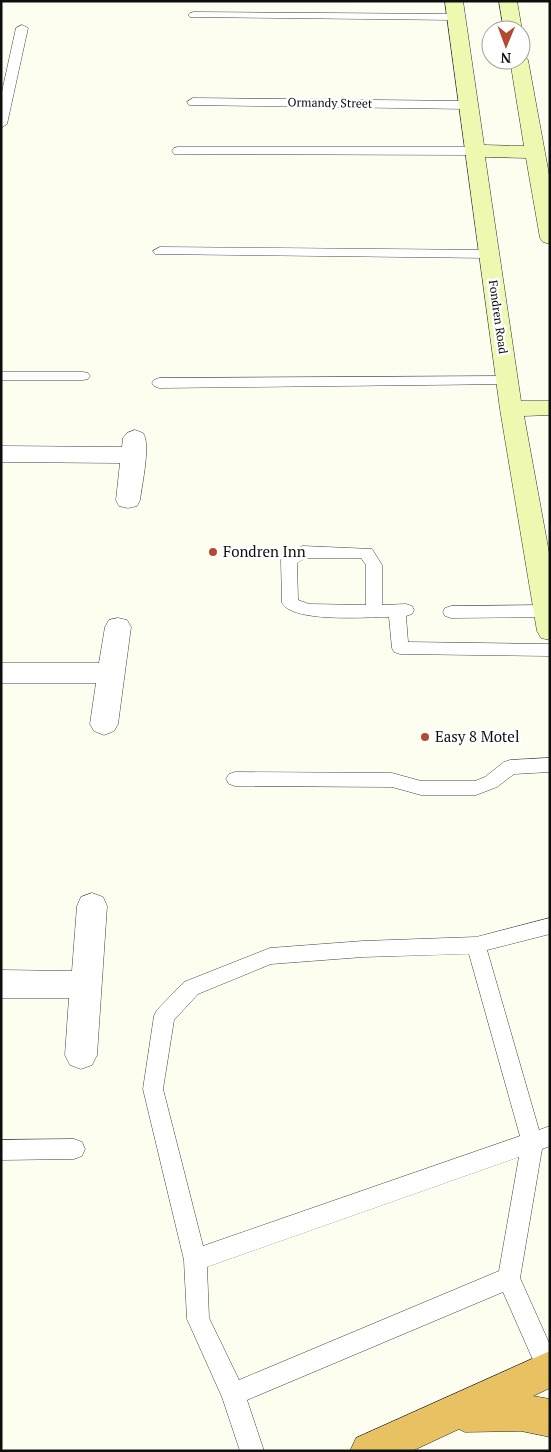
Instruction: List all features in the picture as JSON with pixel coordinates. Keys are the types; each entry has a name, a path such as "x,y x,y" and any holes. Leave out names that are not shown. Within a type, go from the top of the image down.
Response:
{"highway":[{"path":"369,1451 549,1369"},
{"path":"453,1413 521,1412 550,1418"}],"main road":[{"path":"508,1 511,20"},
{"name":"Fondren Road","path":"455,9 511,409 548,621"},
{"path":"521,70 550,238"},
{"path":"475,151 535,152"},
{"path":"511,409 550,408"}],"street":[{"path":"1,454 135,446 128,500"},
{"path":"104,724 118,627"},
{"path":"1,673 112,673"},
{"path":"82,1055 92,906"},
{"path":"1,984 87,985"}],"lane":[{"path":"194,15 455,9"},
{"path":"1,124 22,28"},
{"name":"Ormandy Street","path":"193,102 468,105"},
{"path":"178,151 475,151"},
{"path":"160,251 490,254"},
{"path":"1,376 83,376"},
{"path":"159,383 508,381"},
{"path":"374,610 374,565 366,553 303,552 289,560 290,603 307,610 374,610 402,610 400,648 550,650"},
{"path":"451,612 548,621"},
{"path":"235,779 392,780 421,788 476,788 491,782 510,767 550,765"},
{"path":"252,1451 233,1394 198,1319 195,1260 153,1089 164,1016 191,988 270,956 363,949 476,945 550,926"},
{"path":"476,945 541,1139 509,1278 549,1369"},
{"path":"195,1260 541,1139"},
{"path":"1,1150 74,1150"},
{"path":"233,1394 509,1278"}],"place":[{"name":"Fondren Inn","path":"213,552"},
{"name":"Easy 8 Motel","path":"425,737"}]}
